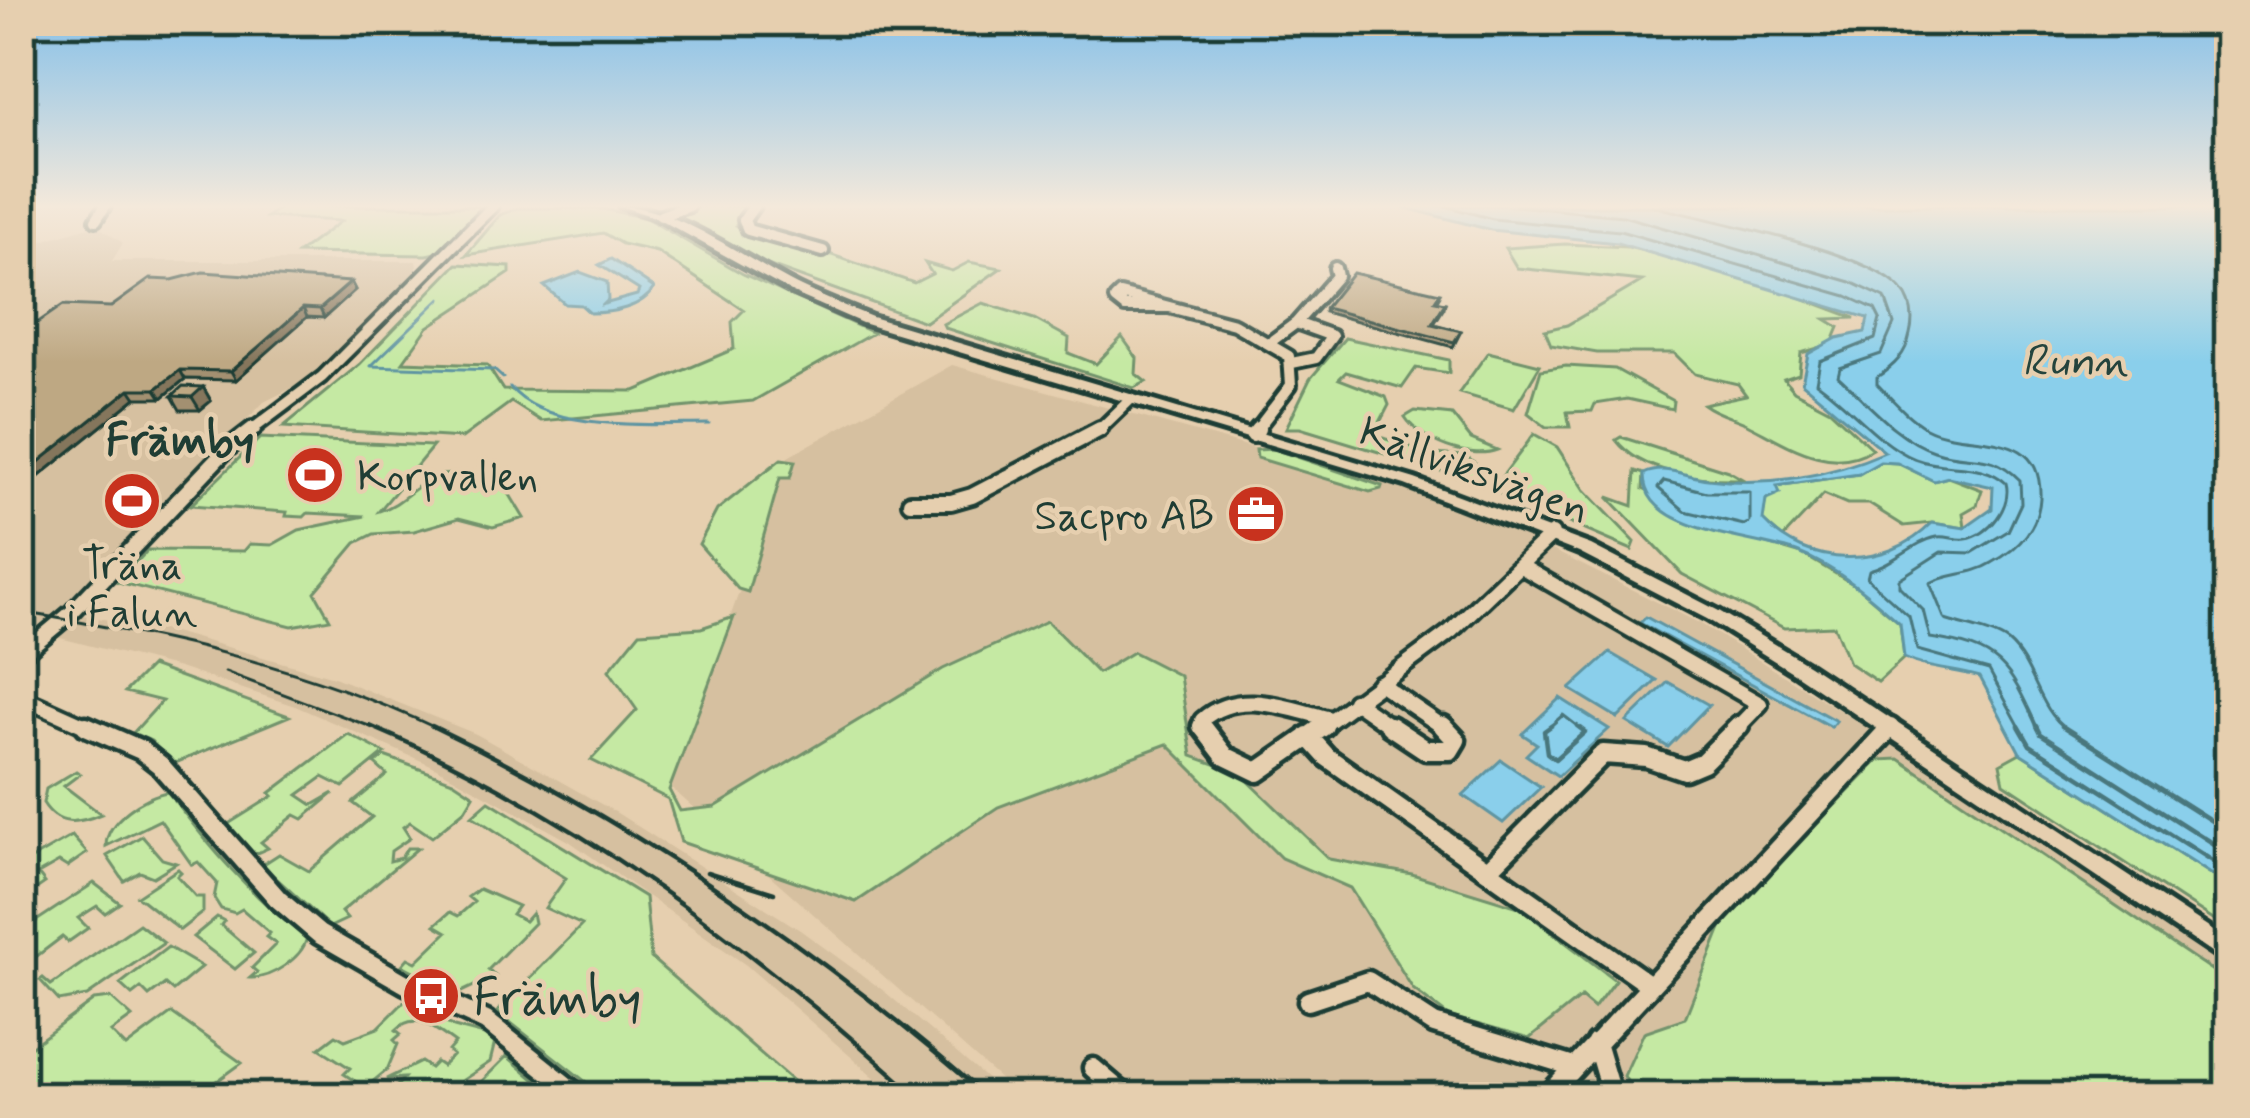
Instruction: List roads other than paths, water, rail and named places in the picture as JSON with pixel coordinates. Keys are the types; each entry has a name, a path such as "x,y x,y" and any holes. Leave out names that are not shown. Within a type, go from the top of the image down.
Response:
{"street":[{"path":"21,656 71,613 227,449 322,377 441,258"},
{"name":"Källviksvägen","path":"739,258 867,320 1423,486 1552,534 1713,615 2229,955"},
{"path":"1273,340 1296,323 1337,276 1335,268"},
{"path":"1169,307 1273,340 1292,363 1287,392 1253,435"},
{"path":"1292,363 1316,358 1332,336 1296,323"},
{"path":"910,502 972,496 1097,432 1131,399"},
{"path":"1330,719 1252,701 1220,704 1202,721 1207,738 1225,756 1258,772 1379,683 1524,568 1552,534"},
{"path":"1488,870 1603,754 1646,758 1684,770 1703,762 1760,704 1524,568"},
{"path":"1354,701 1426,750 1450,750 1456,740 1444,727 1379,683"},
{"path":"21,697 141,750 160,765 278,899 320,934 406,984 485,1021 580,1097"},
{"path":"1546,1097 1890,728"},
{"path":"1308,736 1327,757 1650,985"},
{"path":"1308,1001 1368,981 1434,1024 1511,1052 1574,1066"},
{"path":"1596,1043 1612,1097"},
{"path":"1093,1068 1126,1097"}],"water":[{"name":"Runn","path":"1668,258 2229,258 2229,886 2020,753 1980,677 1904,658 1900,623 1840,575 1799,553 1681,521 1648,494 1644,474 1652,471 1731,481 1776,480 1821,473 1885,452 1802,383 1808,354 1837,338 1865,332 1868,318","holes":["1880,462 1897,463 1934,481 1948,477 1993,487 1992,509 1965,528 1932,523 1893,549 1848,558 1802,548 1763,520 1766,499 1780,493 1777,486 1859,474"]},
{"path":"611,259 654,288 649,295 626,308 590,313 581,305 565,304 544,286 580,272 607,282 604,304 637,295 639,290 599,265"},
{"path":"1646,617 1836,721 1831,727 1640,623"},
{"path":"1610,653 1657,680 1618,718 1570,689"},
{"path":"1668,682 1709,705 1668,747 1627,722"},
{"path":"1560,698 1609,729 1558,776 1526,755 1537,744 1522,734"},
{"path":"1501,760 1541,787 1503,823 1463,795"}],"waterway":[{"path":"441,298 371,366 494,370 503,378"},
{"path":"510,387 527,402 575,419 709,424"}],"railway":[{"path":"21,612 234,656 338,688 438,729"},
{"path":"225,672 374,728"},
{"path":"370,726 374,728"},
{"path":"432,726 580,804 722,892 858,991 987,1097"},
{"path":"374,728 519,800 659,888 792,988 918,1097"},
{"path":"707,872 774,893"}],"place":[{"name":"Korpvallen","path":"315,475"},
{"name":"Träna i Falun","path":"132,501"},
{"name":"Sacpro AB","path":"1256,514"},
{"name":"Främby","path":"431,996"}],"district":[{"name":"Främby","path":"180,438"}]}
